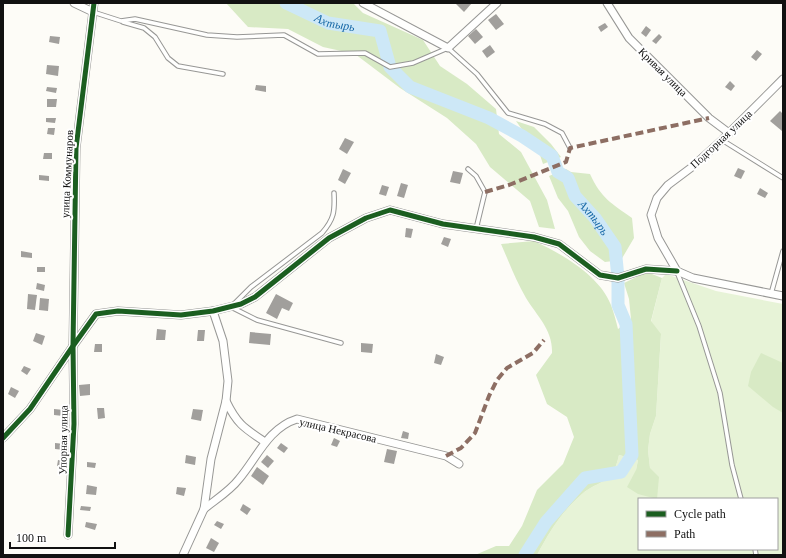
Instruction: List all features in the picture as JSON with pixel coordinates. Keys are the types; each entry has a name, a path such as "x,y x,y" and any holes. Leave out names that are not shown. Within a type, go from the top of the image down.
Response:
{"street":[{"path":"74,3 92,12"},
{"name":"улица Коммунаров","path":"73,346 76,148 94,3"},
{"path":"363,3 448,48 497,3"},
{"name":"Кривая улица","path":"607,3 629,38 709,118 729,133"},
{"name":"Подгорная улица","path":"677,271 658,238 651,215 657,198 668,185 692,167 722,140 783,79"},
{"path":"3,438 30,409 96,314 118,311 181,315 213,311 231,306 255,297 329,238 366,218 390,210 443,224 534,237 559,244 600,275 618,278 646,269 677,271 693,278 783,296"},
{"name":"улица Некрасова","path":"183,555 204,509 211,459 226,401 228,381 223,341 213,311"},
{"name":"Упорная улица","path":"68,535 74,424 73,346"},
{"path":"226,401 235,420 265,442"},
{"name":"улица Некрасова","path":"204,509 238,480 265,442 286,422 297,419 446,456 459,464"}],"lane":[{"path":"92,12 144,28 155,37 168,58 178,66 223,74"},
{"path":"121,21 135,19 207,35 237,37 284,35 318,54 365,53 390,67 413,63 448,48 477,74 508,113 545,124 562,133 570,148"},
{"path":"722,140 783,178"},
{"path":"468,169 476,176 485,192 476,229"},
{"path":"334,193 335,211 331,223 251,287 231,306 257,320 341,343"},
{"path":"771,294 783,251"},
{"path":"677,271 699,326 720,393 732,465 741,498"}],"green space":[{"path":"226,3 353,3 363,13 423,40 440,66 467,84 496,109 499,134 521,152 547,200 555,229 539,227 530,201 490,167 476,144 447,118 400,88 355,54 323,47 288,29 248,27"},
{"path":"516,121 534,127 551,144 561,157 543,164 540,155"},
{"path":"566,169 571,172 590,174 603,195 612,204 632,218 634,238 621,260 605,262 590,251 579,237 568,211 558,198 549,176"},
{"path":"534,241 567,259 589,275 606,294 618,329 631,319 629,299 624,283 647,272 662,278 651,321 661,334 656,416 650,434 648,450 650,468 659,477 657,498 638,494 627,487 636,470 638,460 619,455 613,472 609,477 581,495 567,509 551,530 537,555 475,555 496,546 509,546 522,526 537,490 563,464 574,437 567,417 547,404 536,375 552,353 550,337 544,324 522,292 501,244"},
{"path":"666,274 716,291 783,304 783,555 537,555 551,530 567,509 581,495 609,477 613,472 619,455 638,460 636,470 650,468 648,450 650,434 656,416 661,335 651,322 662,278"},
{"path":"761,353 783,363 783,413 773,407 748,386 751,372"}],"building":[{"path":"455,3 472,3 464,12"},
{"path":"496,14 504,24 496,30 488,20"},
{"path":"605,23 608,27 601,32 598,27"},
{"path":"646,26 651,30 646,37 641,33"},
{"path":"476,29 483,37 475,44 468,36"},
{"path":"659,34 662,37 656,44 652,41"},
{"path":"50,36 60,37 59,44 49,42"},
{"path":"490,45 495,52 487,58 482,51"},
{"path":"757,50 762,54 756,61 751,57"},
{"path":"47,65 59,66 58,76 46,74"},
{"path":"730,81 735,86 731,91 725,87"},
{"path":"256,85 266,86 266,92 255,90"},
{"path":"47,87 57,88 56,93 46,91"},
{"path":"47,99 57,99 56,107 47,107"},
{"path":"780,111 783,114 782,131 770,121"},
{"path":"46,118 56,118 55,123 46,122"},
{"path":"48,128 55,128 54,135 47,134"},
{"path":"345,138 354,142 347,154 339,149"},
{"path":"44,153 52,153 52,159 43,159"},
{"path":"738,168 745,171 741,179 734,176"},
{"path":"343,169 351,173 345,184 338,180"},
{"path":"453,171 463,173 460,184 450,182"},
{"path":"39,175 49,176 49,181 39,180"},
{"path":"401,183 408,185 404,198 397,196"},
{"path":"382,185 389,187 386,196 379,194"},
{"path":"760,188 768,193 765,198 757,194"},
{"path":"406,228 413,229 411,238 405,237"},
{"path":"444,237 451,239 448,247 441,244"},
{"path":"21,251 32,253 32,258 21,257"},
{"path":"37,267 45,267 45,272 37,272"},
{"path":"37,283 45,285 44,291 36,289"},
{"path":"28,294 37,295 35,310 27,309"},
{"path":"276,294 293,303 289,311 282,308 277,319 266,313"},
{"path":"40,298 49,299 48,311 39,310"},
{"path":"157,329 166,330 165,340 156,340"},
{"path":"198,330 205,330 204,341 197,341"},
{"path":"250,332 271,334 270,345 249,343"},
{"path":"36,333 45,336 42,345 33,341"},
{"path":"361,343 373,344 372,353 361,352"},
{"path":"95,344 102,344 102,352 94,352"},
{"path":"436,354 444,357 441,365 434,363"},
{"path":"24,366 31,369 27,375 21,371"},
{"path":"90,384 90,395 80,396 79,385"},
{"path":"11,387 19,391 15,398 8,394"},
{"path":"97,408 104,408 105,418 98,419"},
{"path":"54,409 64,410 63,416 54,415"},
{"path":"193,409 203,410 201,421 191,419"},
{"path":"403,431 409,433 408,439 401,438"},
{"path":"334,438 340,441 337,447 331,445"},
{"path":"55,443 65,444 64,450 55,449"},
{"path":"281,443 288,448 284,453 277,448"},
{"path":"387,449 397,451 394,464 384,462"},
{"path":"186,455 196,457 195,465 185,463"},
{"path":"267,455 274,461 268,468 261,462"},
{"path":"58,460 65,461 65,467 57,466"},
{"path":"87,462 96,463 95,468 87,467"},
{"path":"257,467 269,476 263,485 251,476"},
{"path":"87,485 97,487 96,495 86,494"},
{"path":"177,487 186,488 184,496 176,494"},
{"path":"243,504 251,509 247,515 240,510"},
{"path":"81,506 91,507 90,511 80,510"},
{"path":"217,521 224,524 221,529 214,525"},
{"path":"86,522 97,524 95,530 85,527"},
{"path":"211,538 219,543 214,552 206,548"}],"waterway":[{"name":"Ахтырь","path":"286,3 328,23 380,31 390,67 410,87 489,118 522,136 552,156 558,172 568,178 575,196 595,218 615,247 618,278 618,305 626,324 632,455 621,472 585,478 546,522 525,555"}],"marked path":[{"path":"485,192 509,185 566,162 570,148 709,118"},
{"path":"446,456 461,448 475,433 489,396 497,380 507,368 533,353 544,340"}],"cycle path":[{"path":"3,438 30,409 73,346 76,148 94,3"},
{"path":"68,535 74,424 73,346 96,314 118,311 181,315 213,311 241,304 255,297 329,238 366,218 390,210 443,224 534,237 559,244 600,275 618,278 646,269 677,271"}]}
